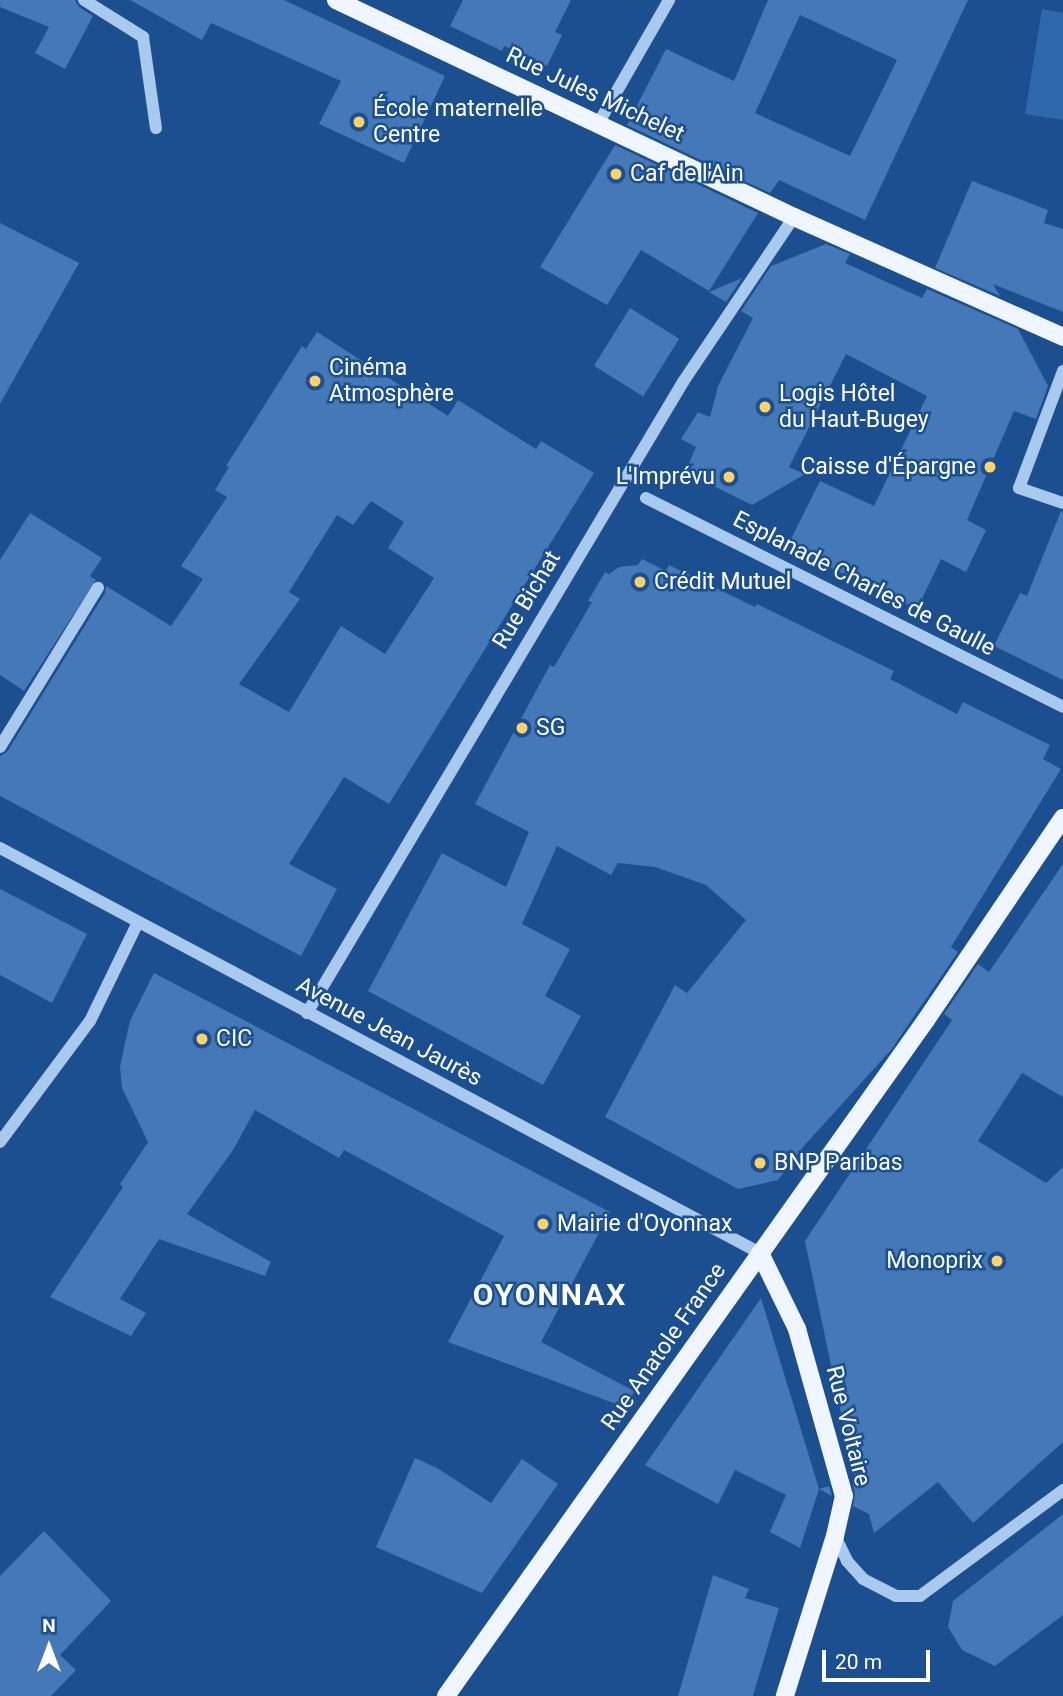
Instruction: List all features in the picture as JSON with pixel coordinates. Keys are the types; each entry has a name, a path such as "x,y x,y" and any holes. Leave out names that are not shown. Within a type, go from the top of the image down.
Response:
{"main road":[{"name":"Rue Jules Michelet","path":"336,0 794,217 1063,337"},
{"name":"Rue Anatole France","path":"446,1696 926,1020 1063,818"},
{"name":"Rue Voltaire","path":"760,1253 797,1329 844,1496 835,1536 785,1696"}],"street":[{"path":"84,0 143,37 156,128"},
{"path":"598,124 669,0"},
{"name":"Rue Bichat","path":"307,1013 683,382 794,217"},
{"path":"1063,371 1019,488 1063,503"},
{"name":"Esplanade Charles de Gaulle","path":"646,498 1063,707"},
{"path":"0,747 98,588"},
{"name":"Avenue Jean Jaurès","path":"0,848 137,924 760,1253"},
{"path":"0,1142 90,1021 137,924"},
{"path":"835,1536 847,1561 863,1579 897,1597 920,1596 1063,1490"}],"shaded area":[{"path":"1042,9 1063,13 1063,120 1025,114"}],"building":[{"path":"0,0 75,0 79,7 93,16 65,69 35,53 49,27 0,7"},
{"path":"130,0 284,0 445,76 404,163 319,124 341,81 211,23 202,40"},
{"path":"463,0 571,0 555,32 562,35 547,66 504,46 502,51 450,26"},
{"path":"768,0 968,0 865,220 779,180 770,193 627,125 666,49 734,81","holes":["800,15 897,60 850,156 755,113"]},
{"path":"615,145 758,213 709,291 641,250 607,305 540,267"},
{"path":"972,181 1048,210 1044,223 1063,229 1063,312 993,284 1000,296 935,268"},
{"path":"0,223 79,263 0,404"},
{"path":"826,244 850,254 845,263 922,298 927,289 1018,329 1048,386 1036,419 1014,411 967,520 986,530 966,572 941,559 917,609 787,547 820,481 874,506 927,396 846,354 789,467 805,474 752,505 685,472 696,447 681,439 698,412 710,417 718,386 753,318 741,311 771,266"},
{"path":"742,278 726,302 709,292"},
{"path":"630,308 679,339 643,396 594,366"},
{"path":"317,332 448,416 458,400 536,449 541,441 594,473 389,804 344,777 289,864 337,889 301,956 0,796 0,756 7,752 105,593 106,586 171,626 203,579 181,566 227,497 215,490 229,467 226,466 302,346 306,349","holes":["371,501 404,522 388,548 434,578 385,654 341,626 289,712 239,684 300,599 289,592 337,515 353,525"]},
{"path":"1061,511 1063,680 994,646 1020,593 1027,596"},
{"path":"30,513 102,558 90,576 96,580 24,691 0,675 0,560"},
{"path":"642,559 666,571 669,565 755,607 757,604 894,671 890,679 957,714 963,702 1050,745 1043,759 1061,769 951,947 958,952 891,1050 803,1147 778,1180 738,1189 605,1117 675,985 687,993 746,920 706,885 655,867 618,863 611,875 557,846 522,924 570,949 545,996 581,1016 543,1085 368,991 442,853 506,887 529,832 475,804 550,665 554,667 592,602 588,601 605,572 609,574 619,567 638,565"},
{"path":"1063,864 1063,1097 1022,1073 978,1141 1046,1183 1063,1167 1063,1442 973,1523 938,1482 874,1533 869,1514 853,1506 855,1494 852,1481 855,1480 805,1241 952,1020 944,1014 978,964 989,972"},
{"path":"0,889 87,934 52,1003 0,975"},
{"path":"154,973 610,1212 541,1342 634,1391 627,1408 448,1342 504,1236 344,1150 339,1158 255,1110 233,1150 187,1214 271,1262 265,1276 159,1239 120,1299 146,1313 131,1336 50,1297 123,1187 120,1184 148,1142 122,1088 120,1066 130,1021"},
{"path":"761,1298 819,1489 800,1548 770,1532 786,1495 735,1470 718,1504 645,1465"},
{"path":"415,1458 437,1468 491,1503 522,1459 558,1484 482,1593 376,1547"},
{"path":"829,1486 832,1496 819,1489"},
{"path":"1063,1514 1063,1615 995,1666 962,1650 948,1627 953,1601"},
{"path":"44,1531 111,1601 60,1655 76,1670 51,1696 0,1696 0,1576"},
{"path":"713,1575 749,1589 745,1598 779,1608 753,1696 678,1696"}],"place":[{"name":"École maternelle Centre","path":"359,122"},
{"name":"Caf de l'Ain","path":"616,174"},
{"name":"Cinéma Atmosphère","path":"315,381"},
{"name":"Logis Hôtel du Haut-Bugey","path":"765,407"},
{"name":"Caisse d'Épargne","path":"990,467"},
{"name":"L'Imprévu","path":"729,477"},
{"name":"Crédit Mutuel","path":"640,582"},
{"name":"SG","path":"522,728"},
{"name":"CIC","path":"202,1039"},
{"name":"BNP Paribas","path":"760,1163"},
{"name":"Mairie d'Oyonnax","path":"543,1224"},
{"name":"Monoprix","path":"997,1261"}],"district":[{"name":"OYONNAX","path":"550,1295"}]}
